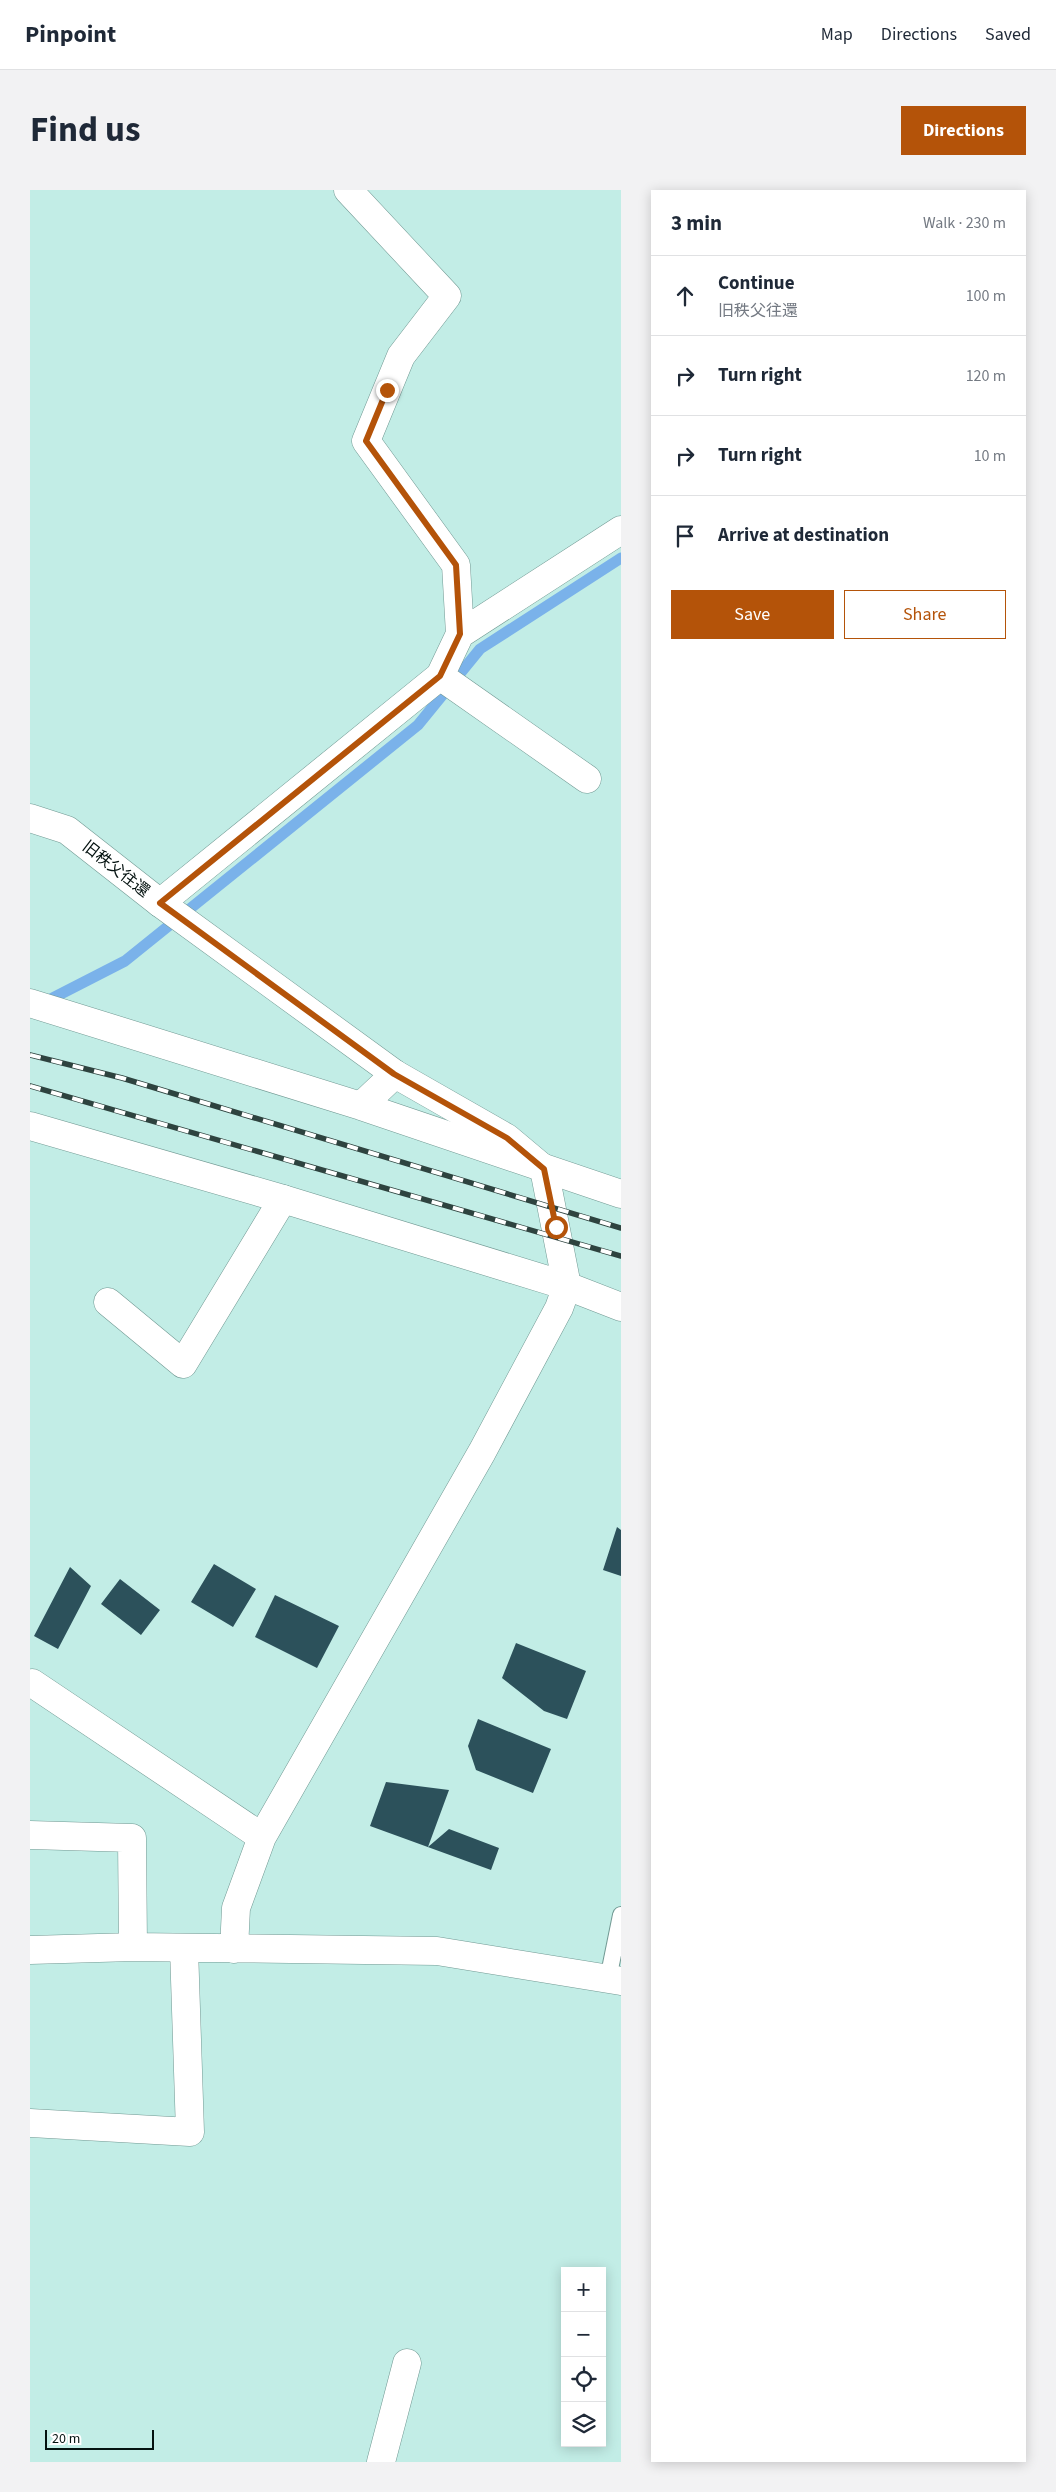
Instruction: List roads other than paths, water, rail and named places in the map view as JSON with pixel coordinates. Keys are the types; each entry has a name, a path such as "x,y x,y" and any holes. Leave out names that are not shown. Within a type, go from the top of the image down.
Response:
{"street":[{"path":"160,903 440,676 460,634 456,565 366,441 401,356 447,296 348,190"},
{"path":"460,634 621,530"},
{"path":"440,676 588,779"},
{"name":"旧秩父往還","path":"30,818 67,830 160,903 394,1074 507,1138 544,1169"},
{"path":"30,1003 361,1106 621,1194"},
{"path":"361,1106 394,1074"},
{"path":"30,1126 283,1199 567,1286 621,1306"},
{"path":"234,1949 236,1908 262,1837 482,1452 559,1308 567,1286 544,1169"},
{"path":"108,1302 183,1364 283,1199"},
{"path":"32,1683 262,1837"},
{"path":"30,1835 132,1838 134,1948"},
{"path":"30,2123 190,2132 184,1948"},
{"path":"30,1950 184,1948 437,1951 614,1980"},
{"path":"381,2462 407,2363"}],"lane":[{"path":"614,1980 621,1915"}],"waterway":[{"path":"43,1003 125,961 418,725 480,649 621,558"}],"railway":[{"path":"30,1055 122,1078 621,1228"},
{"path":"30,1086 621,1256"}]}
